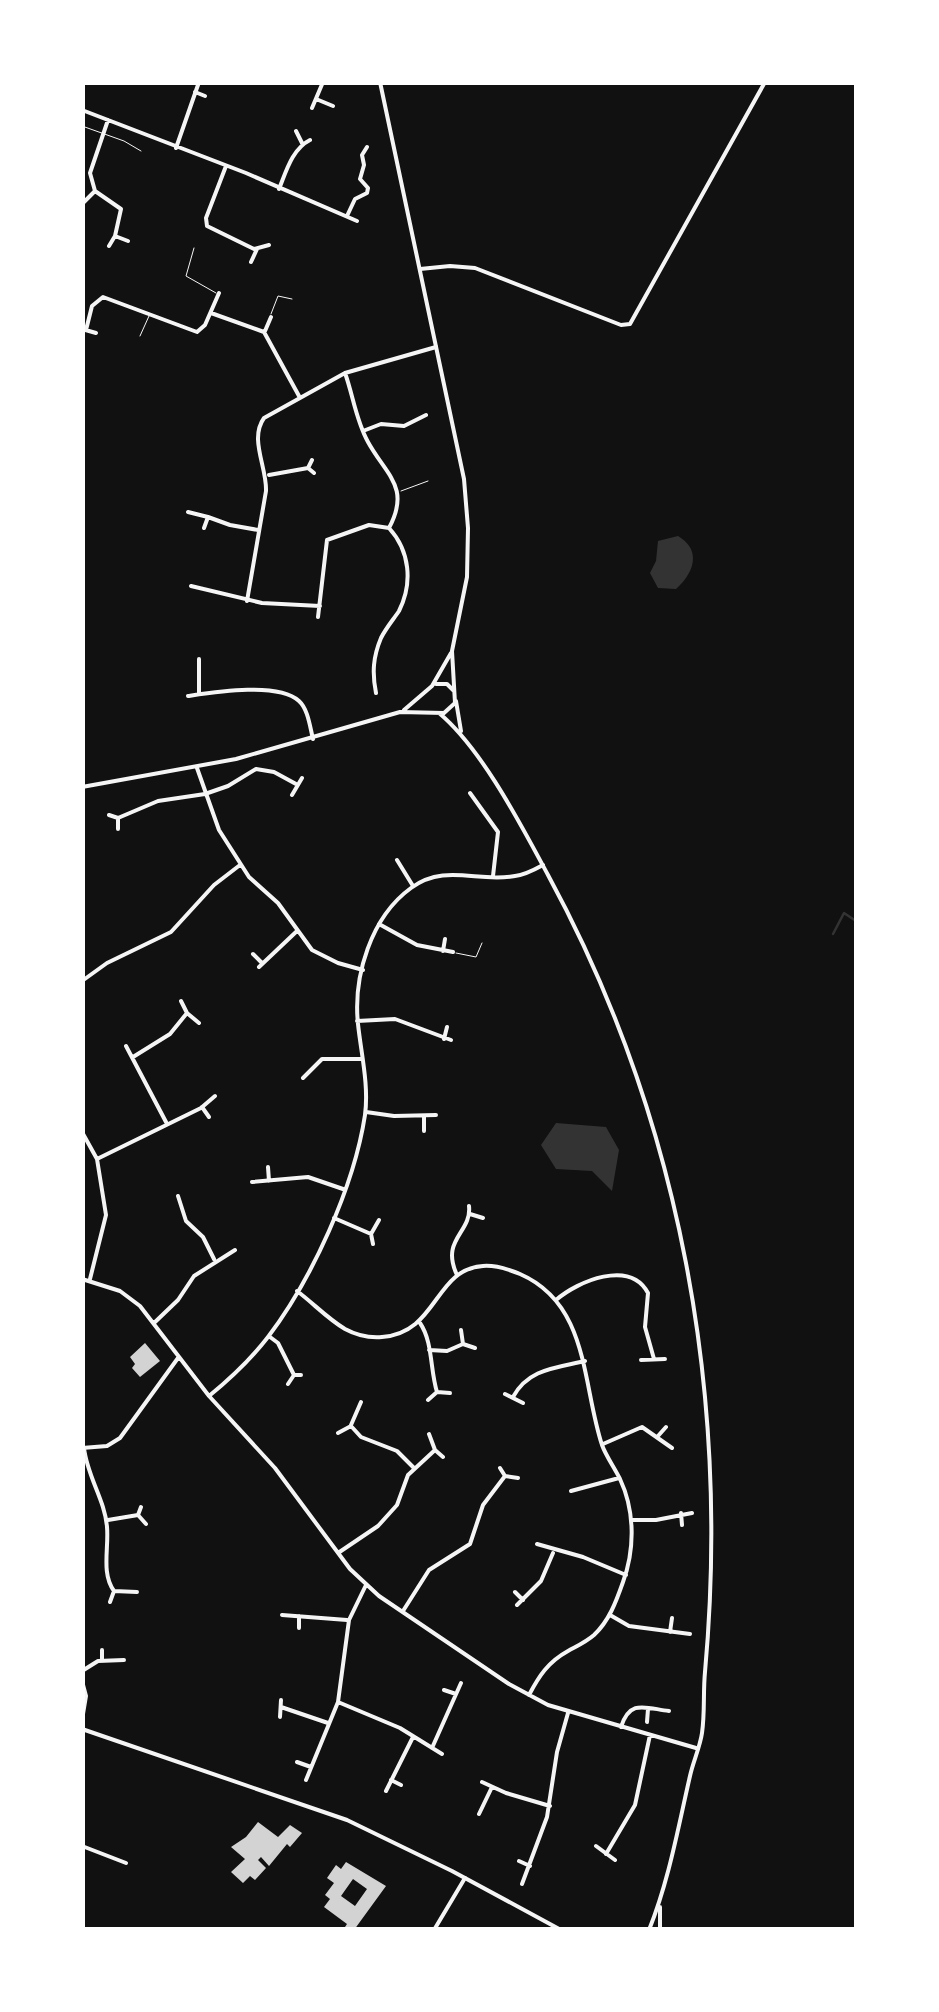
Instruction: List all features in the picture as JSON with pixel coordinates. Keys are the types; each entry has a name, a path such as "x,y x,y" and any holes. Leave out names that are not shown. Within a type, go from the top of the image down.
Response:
{"street":[{"path":"176,148 199,82"},
{"path":"312,108 323,82"},
{"path":"380,82 464,479 467,577 452,651 461,731"},
{"path":"420,269 475,268 625,326 633,320 765,82"},
{"path":"195,92 205,96"},
{"path":"316,99 333,106"},
{"path":"82,110 357,221"},
{"path":"108,120 90,166 95,191 120,206 115,236 109,246"},
{"path":"296,131 302,144"},
{"path":"279,189 302,144 310,140"},
{"path":"347,216 355,199 367,193 366,183 360,179 362,155 367,148"},
{"path":"226,166 206,218 207,226 256,249 269,245"},
{"path":"82,204 95,191"},
{"path":"115,236 128,241"},
{"path":"251,262 256,249"},
{"path":"96,332 84,329 92,306 100,297 192,332 203,328 219,293"},
{"path":"210,313 264,332 298,396"},
{"path":"264,332 271,317"},
{"path":"248,601 266,476 258,443 259,425 268,413 345,373 437,347"},
{"path":"345,373 364,432 398,492 396,516 389,528"},
{"path":"364,432 381,424 412,424 426,416"},
{"path":"412,424 418,434"},
{"path":"308,468 312,460"},
{"path":"266,476 308,468"},
{"path":"308,468 314,474"},
{"path":"188,512 258,530"},
{"path":"204,528 208,516"},
{"path":"318,617 326,569 325,544 330,537 369,525 389,528 404,548 406,588 380,641 373,668 376,693"},
{"path":"191,586 248,601 320,606"},
{"path":"206,602 208,591"},
{"path":"452,651 429,689 426,703 461,731 543,866 597,974 639,1082 673,1197 695,1306 708,1411 713,1518 702,1732 660,1902 649,1930"},
{"path":"199,658 199,694"},
{"path":"374,682 386,680"},
{"path":"400,712 443,683 455,694"},
{"path":"188,696 264,688 283,693 296,698 304,707 313,738"},
{"path":"82,787 197,768 400,712 449,711 455,694"},
{"path":"197,768 219,830 240,865 278,904 317,954 363,970"},
{"path":"109,814 118,818 158,801 205,794 256,770 274,772 296,784"},
{"path":"292,795 302,778"},
{"path":"470,793 498,832 493,876"},
{"path":"479,805 489,798"},
{"path":"118,818 118,828"},
{"path":"396,860 413,886"},
{"path":"82,981 106,963 171,932 214,884 240,865"},
{"path":"209,1396 246,1364 269,1336 297,1292 334,1218 366,1112 358,1021 363,970 379,924 413,886 442,874 517,876 543,866"},
{"path":"379,924 418,945 453,952"},
{"path":"253,954 260,965 297,931"},
{"path":"443,951 444,939"},
{"path":"181,1001 198,1023"},
{"path":"132,1058 170,1034 187,1013"},
{"path":"358,1021 395,1020 452,1040"},
{"path":"444,1039 447,1027"},
{"path":"126,1046 167,1124"},
{"path":"318,1047 322,1059"},
{"path":"303,1078 322,1059 362,1059"},
{"path":"97,1159 202,1107 215,1096"},
{"path":"202,1107 208,1117"},
{"path":"366,1112 436,1116"},
{"path":"424,1116 424,1131"},
{"path":"82,1132 97,1159 106,1216 90,1279"},
{"path":"268,1168 269,1181"},
{"path":"252,1182 308,1177 343,1190"},
{"path":"178,1196 190,1227 202,1237 215,1260"},
{"path":"457,1274 452,1264 452,1246 470,1214 469,1206"},
{"path":"182,1213 190,1210"},
{"path":"470,1214 483,1218"},
{"path":"334,1218 371,1234"},
{"path":"374,1244 371,1234 379,1220"},
{"path":"154,1323 178,1300 194,1276 235,1250"},
{"path":"297,1292 337,1324 359,1334 394,1335 420,1323 457,1274 483,1266 530,1278 556,1300 572,1326 585,1361 602,1444 619,1478 632,1520 626,1574 610,1615 588,1640 552,1661 528,1696"},
{"path":"556,1300 572,1287 596,1278 626,1276 640,1282 648,1293 646,1327 654,1359"},
{"path":"82,1278 120,1291 140,1306 178,1358 275,1468 366,1585 528,1696 568,1713 696,1748"},
{"path":"420,1323 428,1337 437,1392"},
{"path":"460,1330 463,1344"},
{"path":"269,1336 278,1344 294,1375"},
{"path":"429,1350 453,1350 463,1344 475,1348"},
{"path":"110,1602 114,1591 108,1580 106,1520 86,1469 83,1448 108,1446 120,1438 178,1358"},
{"path":"641,1360 665,1359"},
{"path":"513,1398 523,1380 532,1374 585,1361"},
{"path":"294,1375 301,1375"},
{"path":"288,1384 294,1375"},
{"path":"428,1400 437,1392 450,1393"},
{"path":"505,1394 523,1403"},
{"path":"338,1433 351,1426 362,1402"},
{"path":"351,1426 362,1438 398,1452 414,1468"},
{"path":"658,1436 666,1426"},
{"path":"602,1444 636,1427 658,1436 672,1448"},
{"path":"429,1434 435,1450 443,1457"},
{"path":"338,1552 368,1534 397,1505 414,1468 435,1450"},
{"path":"500,1468 506,1476 518,1478"},
{"path":"403,1610 429,1570 470,1544 483,1505 506,1476"},
{"path":"576,1477 578,1488"},
{"path":"570,1492 619,1478"},
{"path":"138,1515 141,1507"},
{"path":"681,1513 682,1525"},
{"path":"632,1520 692,1513"},
{"path":"106,1520 138,1515"},
{"path":"138,1515 146,1524"},
{"path":"537,1544 626,1574"},
{"path":"517,1606 541,1581 553,1551"},
{"path":"306,1780 338,1702 349,1620 366,1585"},
{"path":"114,1591 137,1592"},
{"path":"515,1592 523,1600"},
{"path":"282,1615 349,1620"},
{"path":"610,1615 629,1626 690,1634"},
{"path":"298,1628 299,1616"},
{"path":"670,1632 672,1618"},
{"path":"102,1650 102,1660"},
{"path":"82,1671 102,1660 124,1660"},
{"path":"82,1681 86,1696 82,1720"},
{"path":"432,1748 461,1683"},
{"path":"444,1690 456,1694"},
{"path":"338,1702 442,1754"},
{"path":"280,1717 281,1704 328,1724"},
{"path":"621,1727 630,1709 669,1711"},
{"path":"647,1722 648,1709"},
{"path":"522,1884 550,1806 557,1752 568,1713"},
{"path":"82,1729 347,1820 561,1930"},
{"path":"606,1854 636,1804 650,1734"},
{"path":"386,1791 414,1737"},
{"path":"297,1762 311,1767"},
{"path":"391,1780 401,1785"},
{"path":"482,1782 550,1806"},
{"path":"479,1814 492,1786"},
{"path":"82,1846 126,1863"},
{"path":"596,1846 615,1860"},
{"path":"520,1861 530,1866"},
{"path":"434,1930 466,1878"},
{"path":"660,1902 660,1930"}],"lane":[{"path":"82,126 141,151"},
{"path":"194,248 186,276 219,293"},
{"path":"271,317 278,296 292,299"},
{"path":"140,336 149,315"},
{"path":"398,492 428,481"},
{"path":"453,952 476,957 482,944"}],"shaded area":[{"path":"678,536 693,555 691,569 676,589 658,588 650,573 658,541"},
{"path":"556,1123 606,1127 619,1150 612,1191 592,1171 556,1169 541,1145"}],"building":[{"path":"145,1343 160,1361 140,1377 132,1368 135,1364 130,1357"},
{"path":"258,1822 278,1837 290,1825 302,1833 269,1866 261,1857 258,1860 266,1868 255,1880 250,1876 243,1883 231,1872 245,1859 231,1847"},
{"path":"346,1862 386,1886 354,1930 343,1930 347,1924 324,1907 330,1899 325,1895 334,1883 327,1878 336,1865 341,1869","holes":["353,1879 367,1889 355,1906 341,1896"]}],"waterway":[{"path":"833,934 844,913 856,921"}]}
